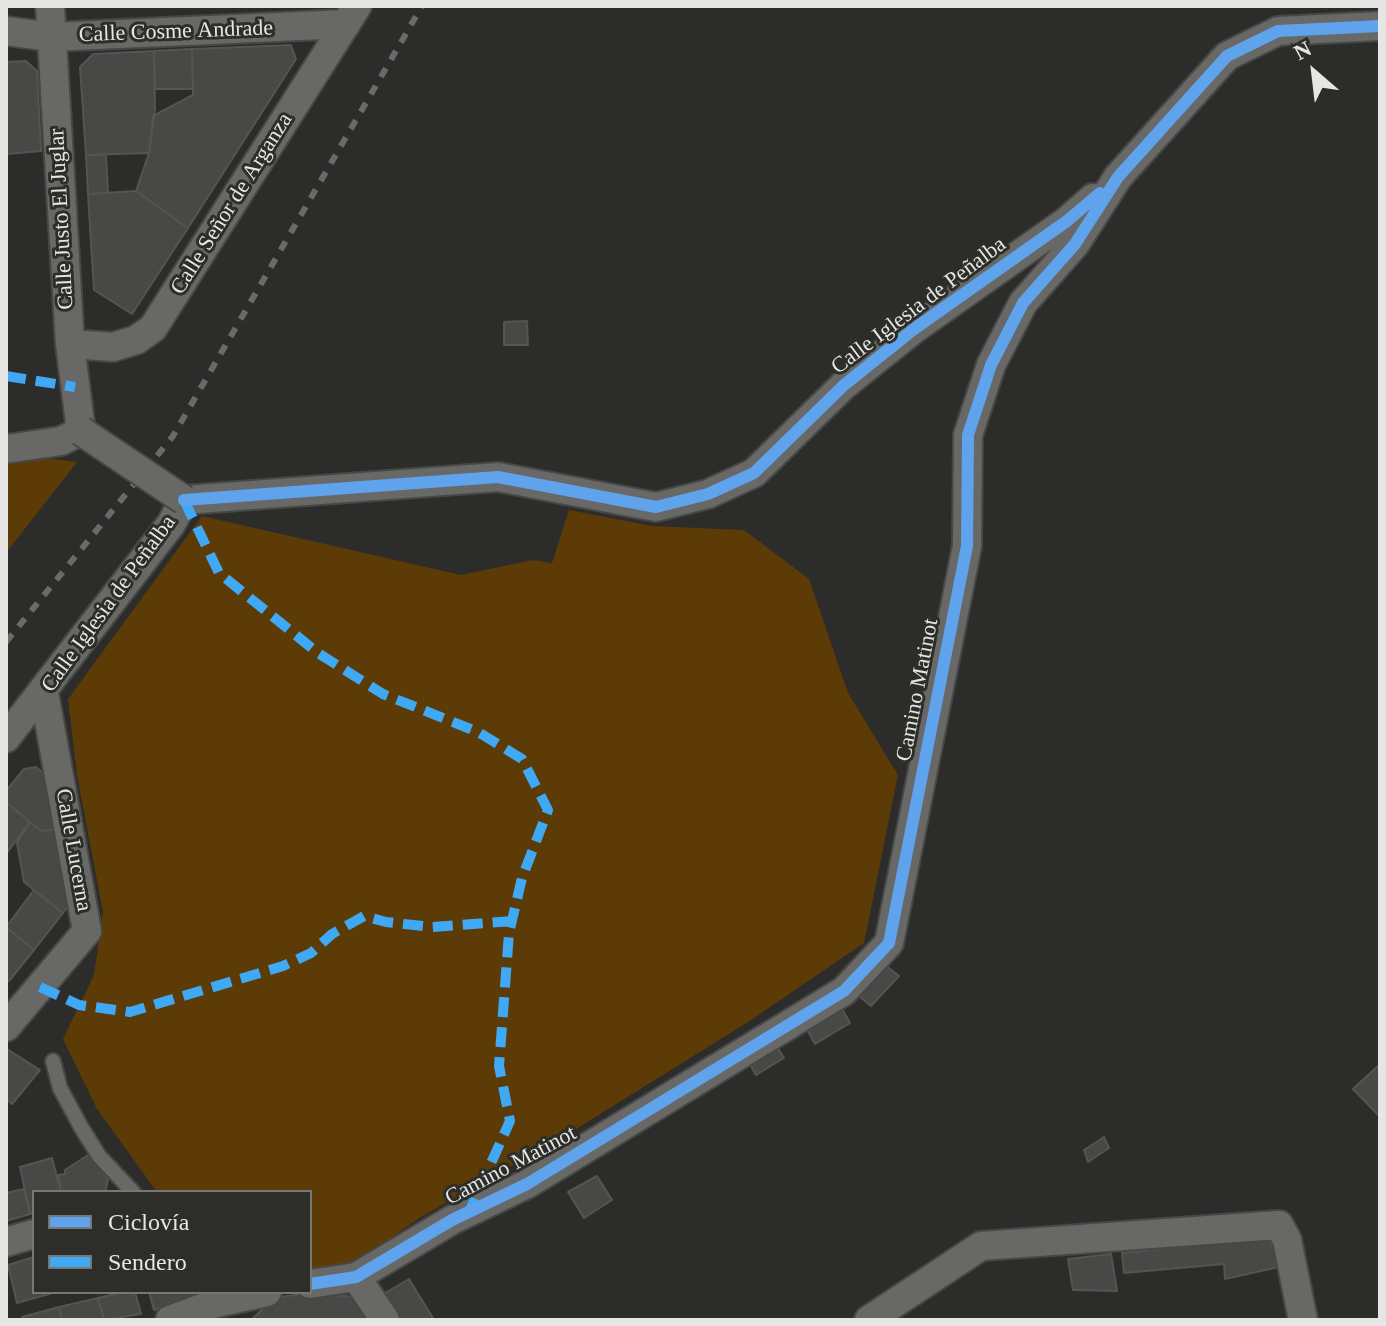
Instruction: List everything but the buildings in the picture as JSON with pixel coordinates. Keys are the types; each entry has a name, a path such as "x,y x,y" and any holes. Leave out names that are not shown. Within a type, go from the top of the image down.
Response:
{"street":[{"name":"Calle Justo El Juglar","path":"50,6 70,344 81,431"},
{"name":"Calle Cosme Andrade","path":"6,31 51,37 352,15"},
{"name":"Calle Señor de Arganza","path":"70,344 113,347 136,340 153,328 352,15"},
{"name":"Camino Matinot","path":"356,1277 452,1220 527,1184 844,991 889,943 967,546 968,435 991,365 1023,303 1075,244 1118,177 1227,56 1278,31 1380,26"},
{"name":"Calle Iglesia de Peñalba","path":"6,738 44,693 171,524 184,500 498,477 656,507 708,494 754,473 844,385 914,329 1067,221 1118,177"},
{"path":"6,449 61,441 81,431 184,500"},
{"name":"Calle Lucerna","path":"6,1027 87,931 44,693"},
{"path":"869,1320 981,1246 1279,1225 1287,1240 1303,1320"},
{"path":"6,1242 32,1235"},
{"path":"312,1284 356,1277 385,1320"},
{"path":"170,1320 213,1297 245,1294"}],"lane":[{"path":"53,1061 60,1088 87,1137 99,1156 131,1190"}],"shaded area":[{"path":"30,456 77,462 6,553 6,457"},
{"path":"569,510 652,526 744,530 809,579 848,693 898,775 864,943 748,1022 560,1139 421,1217 356,1263 312,1270 312,1190 156,1190 97,1109 63,1039 94,975 103,912 77,775 68,699 202,516 461,575 533,560 552,563"}],"railway":[{"path":"6,642 173,436 422,6"}],"marked path":[{"path":"6,376 75,387"},
{"path":"184,500 219,573 318,653 383,694 478,732 522,759 548,810 522,878 509,933 499,1066 510,1121 469,1212"},
{"path":"40,987 79,1005 130,1012 283,966 311,953 332,934 364,916 386,922 432,927 512,921"}],"cycle path":[{"path":"312,1284 356,1277 452,1220 527,1184 844,991 889,943 967,546 968,435 991,365 1023,303 1075,244 1118,177 1227,56 1278,31 1380,26"},
{"path":"184,500 498,477 656,507 708,494 754,473 844,385 914,329 1067,221 1100,193"}]}
